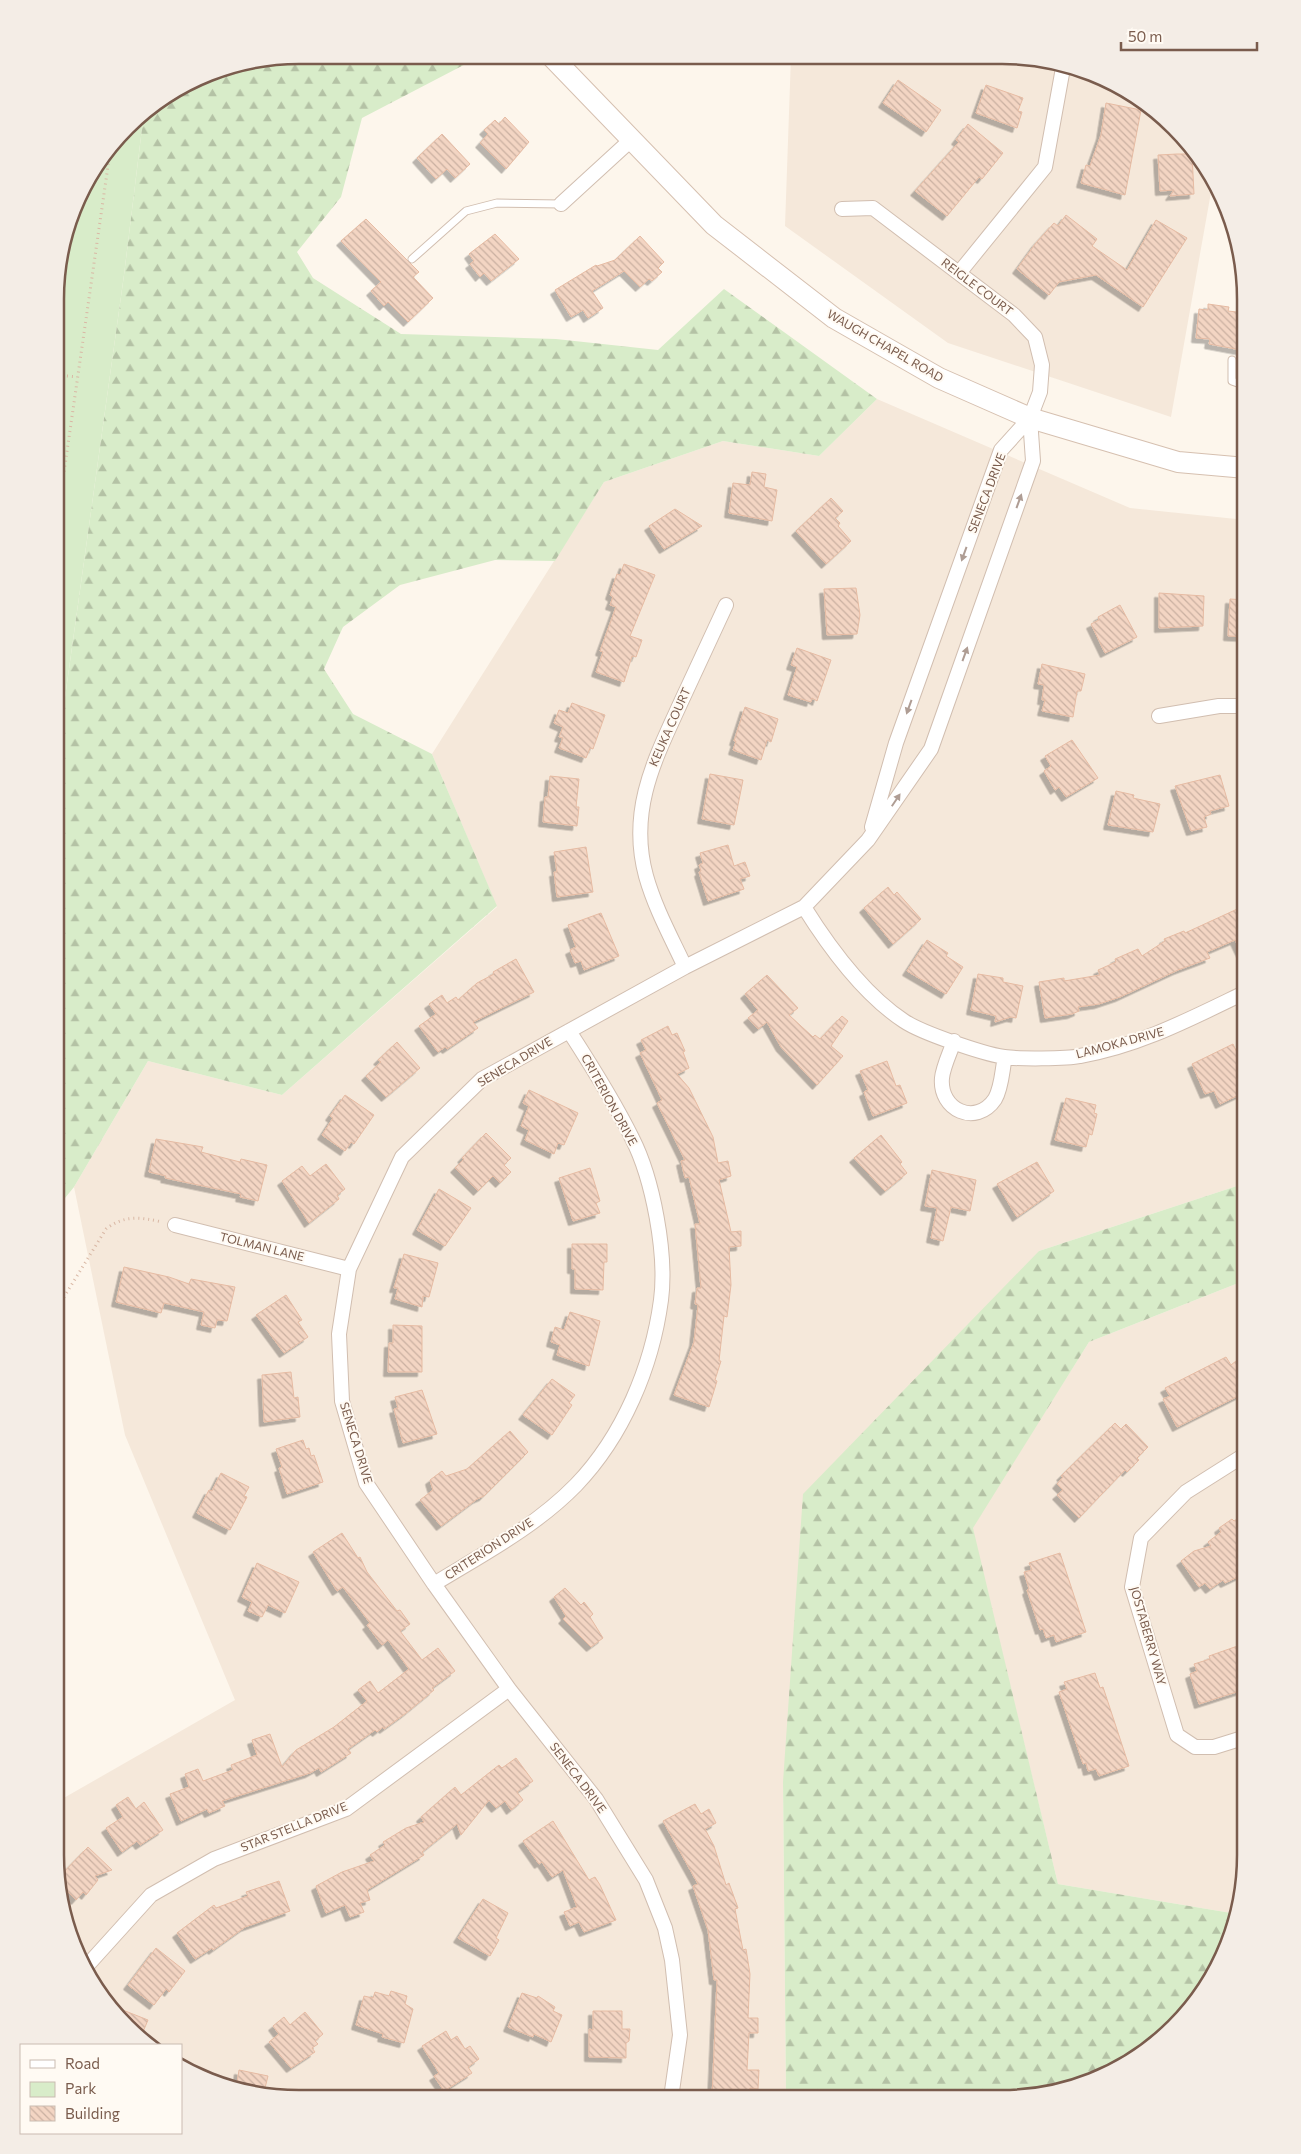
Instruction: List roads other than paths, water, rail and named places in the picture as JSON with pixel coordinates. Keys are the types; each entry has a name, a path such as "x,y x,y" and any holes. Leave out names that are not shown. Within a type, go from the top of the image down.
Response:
{"main road":[{"name":"WAUGH CHAPEL ROAD","path":"559,64 714,225 834,318 939,378 1030,418 1178,462 1237,467"}],"street":[{"path":"959,273 1045,167 1064,72"},
{"path":"561,204 632,139"},
{"name":"REIGLE COURT","path":"842,209 873,208 1014,315 1034,337 1042,365 1040,392 1030,418"},
{"name":"SENECA DRIVE","path":"868,840 896,743 1001,450 1030,418"},
{"name":"SENECA DRIVE","path":"672,2090 680,2035 670,1947 646,1880 596,1799 509,1689 434,1584 366,1483 342,1401 338,1334 350,1270 402,1157 482,1079 685,966 804,907 868,840 931,749 1033,461 1030,418"},
{"name":"KEUKA COURT","path":"685,966 655,903 646,874 641,840 643,798 651,766 726,605"},
{"path":"1159,716 1219,706 1237,706"},
{"name":"LAMOKA DRIVE","path":"804,907 821,936 862,985 904,1021 954,1041 1005,1057 1079,1057 1159,1034 1237,996"},
{"name":"CRITERION DRIVE","path":"434,1584 525,1529 576,1484 620,1427 647,1365 661,1299 661,1243 650,1188 633,1139 569,1030"},
{"path":"954,1041 942,1078 943,1095 950,1106 964,1114 977,1113 987,1108 995,1098 1005,1057"},
{"name":"TOLMAN LANE","path":"175,1225 350,1270"},
{"name":"JOSTABERRY WAY","path":"1237,1460 1186,1492 1141,1538 1132,1587 1177,1735 1195,1747 1214,1747 1237,1740"},
{"name":"STAR STELLA DRIVE","path":"90,1963 151,1895 214,1859 346,1809 509,1689"}],"lane":[{"path":"412,259 466,211 497,204 561,204"},
{"path":"1232,360 1232,381 1237,383"}]}
